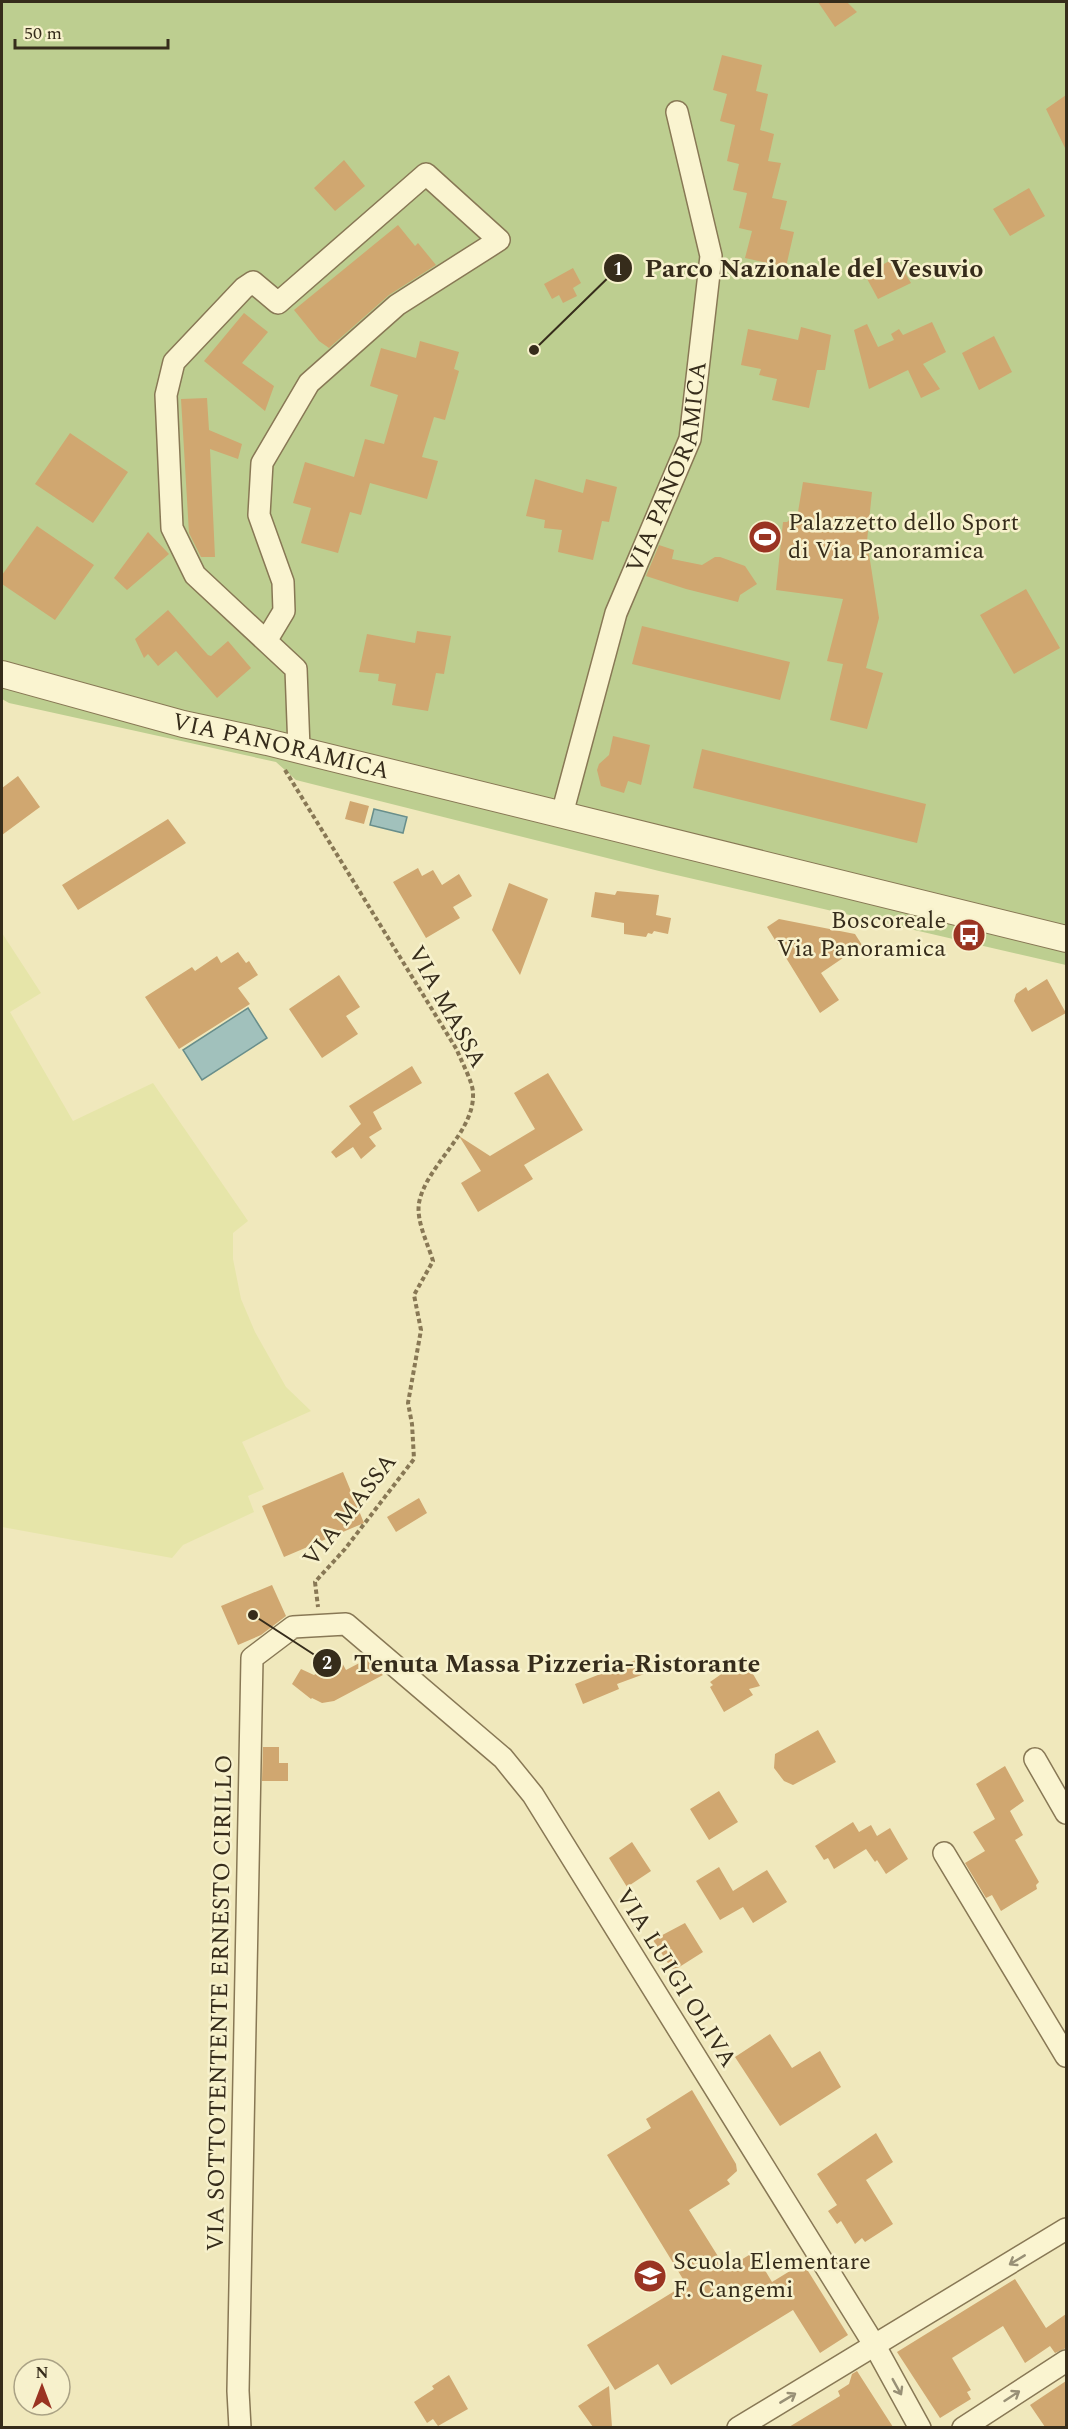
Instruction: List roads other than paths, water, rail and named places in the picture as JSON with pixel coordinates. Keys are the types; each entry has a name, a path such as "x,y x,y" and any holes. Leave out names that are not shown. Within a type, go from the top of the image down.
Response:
{"street":[{"name":"VIA PANORAMICA","path":"562,814 616,613 690,439 711,256 677,112"},
{"path":"266,641 284,611 283,582 259,515 262,463 309,383 398,305 499,240 426,174 278,303 253,282 244,288 174,362 166,395 172,528 195,575 296,669 299,750"},
{"name":"VIA PANORAMICA","path":"2,674 183,724 267,742 1066,939"},
{"name":"VIA LUIGI OLIVA","path":"320,1625 346,1624 503,1758 533,1795 874,2346 920,2427"},
{"name":"VIA SOTTOTENTENTE ERNESTO CIRILLO","path":"240,2427 238,2379 252,1658 293,1627 320,1625"},
{"path":"1035,1759 1066,1813"},
{"path":"944,1853 1066,2056"},
{"path":"738,2427 1066,2229"},
{"path":"963,2427 1066,2361"}],"water":[{"path":"374,809 407,817 403,833 370,825"},
{"path":"248,1008 267,1038 202,1080 183,1050"}],"place":[{"name":"Parco Nazionale del Vesuvio","path":"534,350"},
{"name":"Palazzetto dello Sport di Via Panoramica","path":"765,537"},
{"name":"Boscoreale Via Panoramica","path":"969,935"},
{"name":"Tenuta Massa Pizzeria-Ristorante","path":"253,1615"},
{"name":"Scuola Elementare F. Cangemi","path":"650,2276"}]}
